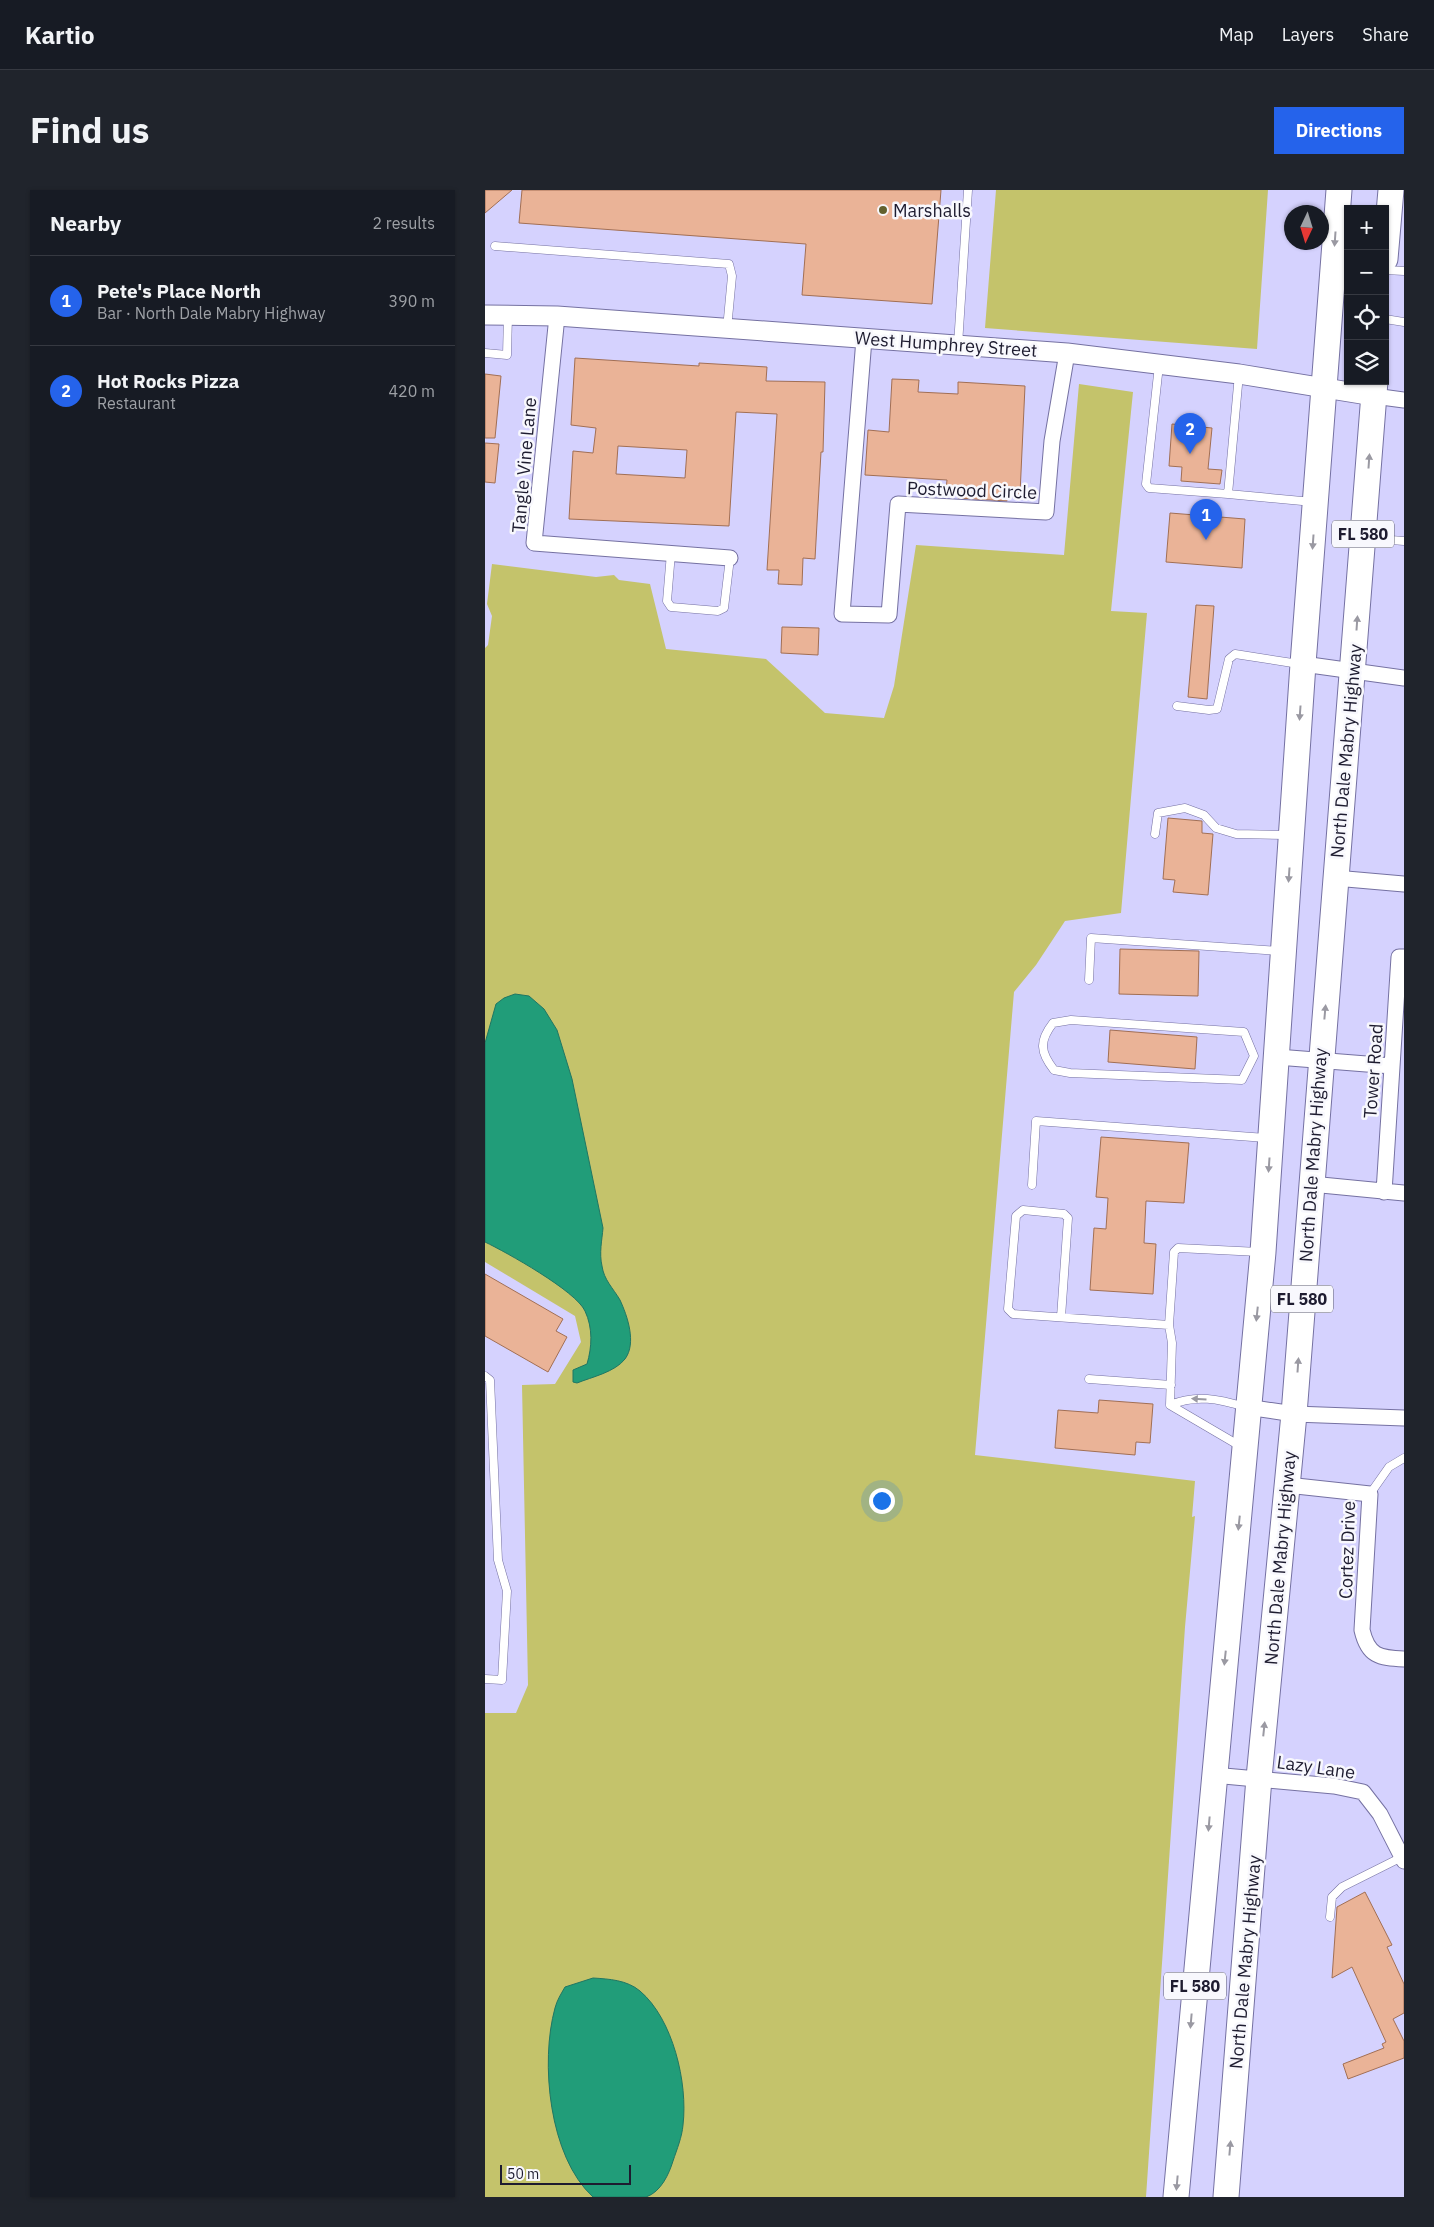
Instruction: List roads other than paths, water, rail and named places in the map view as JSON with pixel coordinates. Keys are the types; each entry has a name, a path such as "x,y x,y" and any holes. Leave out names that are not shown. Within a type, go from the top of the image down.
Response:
{"main road":[{"name":"FL 580","path":"1176,2197 1213,1775 1244,1474 1247,1407 1263,1252 1271,1138 1265,1057 1284,951 1303,664 1339,190"},
{"path":"1386,250 1392,203"},
{"name":"North Dale Mabry Highway","path":"1226,2197 1259,1778 1294,1414 1374,389"}],"street":[{"name":"West Humphrey Street","path":"485,315 557,316 1067,353 1239,374 1324,389 1374,389 1404,400"},
{"name":"Tangle Vine Lane","path":"557,316 534,543 730,558"},
{"name":"Postwood Circle","path":"864,339 842,614 889,615 898,504 1046,512 1052,441 1067,353"},
{"path":"1303,664 1404,678"},
{"path":"1335,878 1404,884"},
{"name":"Tower Road","path":"1384,1192 1399,957 1404,957"},
{"path":"1265,1057 1392,1066"},
{"path":"1311,1184 1404,1193"},
{"path":"1247,1407 1294,1414 1404,1418"},
{"name":"Cortez Drive","path":"1287,1485 1370,1494 1362,1630 1365,1644 1373,1653 1386,1658 1404,1659"},
{"name":"Lazy Lane","path":"1213,1775 1334,1786 1363,1792 1380,1814 1403,1859"}],"lane":[{"path":"957,345 968,190"},
{"path":"495,246 729,264 732,276 727,329"},
{"path":"1389,270 1404,271"},
{"path":"485,353 507,355 508,315"},
{"path":"1389,320 1404,322"},
{"path":"1159,364 1146,484 1149,488 1315,502"},
{"path":"1228,494 1239,374"},
{"path":"1363,538 1404,541"},
{"path":"671,553 667,601 671,607 719,611 724,608 730,558"},
{"path":"1177,706 1209,710 1217,709 1229,659 1235,654 1303,664"},
{"path":"1155,834 1158,813 1185,808 1204,814 1216,828 1236,834 1292,835"},
{"path":"1089,980 1091,938 1284,951"},
{"path":"1071,1020 1244,1032 1265,1057 1242,1080 1071,1073 1054,1070 1043,1056 1044,1036 1053,1023 1071,1020"},
{"path":"1033,1185 1036,1121 1271,1138"},
{"path":"1061,1317 1068,1218 1064,1214 1023,1210 1016,1216 1008,1309 1013,1314 1169,1325"},
{"path":"1170,1406 1172,1344 1169,1325 1174,1252 1178,1248 1263,1252"},
{"path":"485,1376 490,1380 497,1560 507,1591 502,1680 485,1679"},
{"path":"1089,1380 1171,1385"},
{"path":"1170,1406 1186,1398 1223,1400 1247,1407"},
{"path":"1170,1406 1245,1449"},
{"path":"1370,1494 1389,1467 1404,1458"},
{"path":"1330,1917 1333,1897 1342,1887 1403,1859"}],"place":[{"name":"Marshalls","path":"883,210"},
{"name":"Hot Rocks Pizza","path":"1190,454"},
{"name":"Pete's Place North","path":"1206,540"}]}
